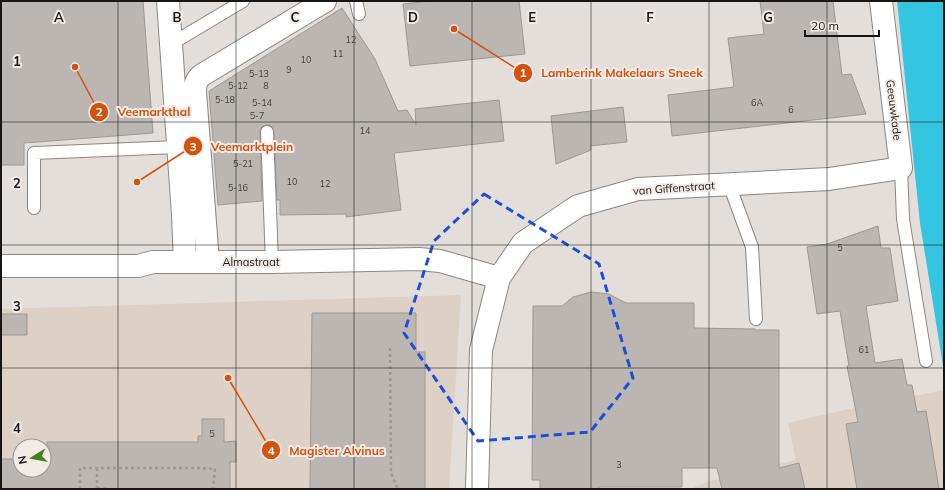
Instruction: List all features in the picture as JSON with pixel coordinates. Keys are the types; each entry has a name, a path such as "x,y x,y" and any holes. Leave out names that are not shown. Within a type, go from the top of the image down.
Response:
{"street":[{"path":"168,1 183,215 184,262"},
{"path":"208,262 195,92 195,84 197,79 325,1"},
{"name":"Geeuwkade","path":"881,1 901,168"},
{"name":"van Giffenstraat","path":"477,489 480,350 499,278 523,243 578,206 638,189 829,179 901,168"},
{"name":"Almastraat","path":"1,266 138,266 153,262 272,262 419,259 440,261 499,278"}],"lane":[{"path":"171,44 243,1"},
{"path":"356,1 359,14"},
{"path":"267,132 272,262"},
{"path":"34,208 34,153 178,147"},
{"name":"Geeuwkade","path":"901,168 903,219 926,361"},
{"path":"730,184 752,247 756,319"}],"path":[{"path":"390,348 391,473 398,489"},
{"path":"80,489 80,468 215,469 213,489"},
{"path":"97,468 97,489 109,489"}],"highlighted area":[{"path":"484,194 599,264 633,378 590,432 478,441 404,333 434,241"}],"shaded area":[{"path":"461,295 449,489 1,489 1,309"},
{"path":"944,390 944,489 691,489 706,482 796,460 788,423"}],"water":[{"path":"897,1 944,1 944,372 920,223"}],"building":[{"path":"1,1 143,1 153,133 24,143 24,165 1,165"},
{"path":"429,1 519,1 525,54 410,66 403,4"},
{"path":"760,1 833,1 842,75 851,74 866,114 672,136 668,95 734,87 728,38 764,34"},
{"path":"342,8 375,59 398,111 407,110 416,125 415,109 499,100 504,141 394,153 401,210 346,217 346,214 280,215 280,200 277,200 274,132 271,126 266,125 261,128 260,132 262,201 218,205 209,91"},
{"path":"623,107 627,142 590,146 591,150 556,164 551,116"},
{"path":"878,226 881,248 890,248 898,301 866,306 875,363 902,359 907,385 912,385 917,412 926,411 939,489 857,489 846,424 858,422 847,366 849,366 840,311 817,314 807,247 827,244"},
{"path":"591,292 609,294 626,303 694,303 694,328 779,330 779,468 799,463 805,489 722,489 717,468 682,468 682,487 540,489 540,480 532,480 533,306 562,306 573,297"},
{"path":"312,313 416,313 416,352 425,352 425,489 310,489"},
{"path":"1,314 27,314 27,335 1,335"},
{"path":"202,419 224,419 224,442 236,441 236,462 230,462 230,489 1,489 1,459 12,459 12,478 52,478 52,442 198,442 198,436 202,436"}],"place":[{"name":"Lamberink Makelaars Sneek","path":"454,29"},
{"name":"Veemarkthal","path":"75,67"},
{"name":"Veemarktplein","path":"137,182"},
{"name":"Magister Alvinus","path":"228,378"}]}
